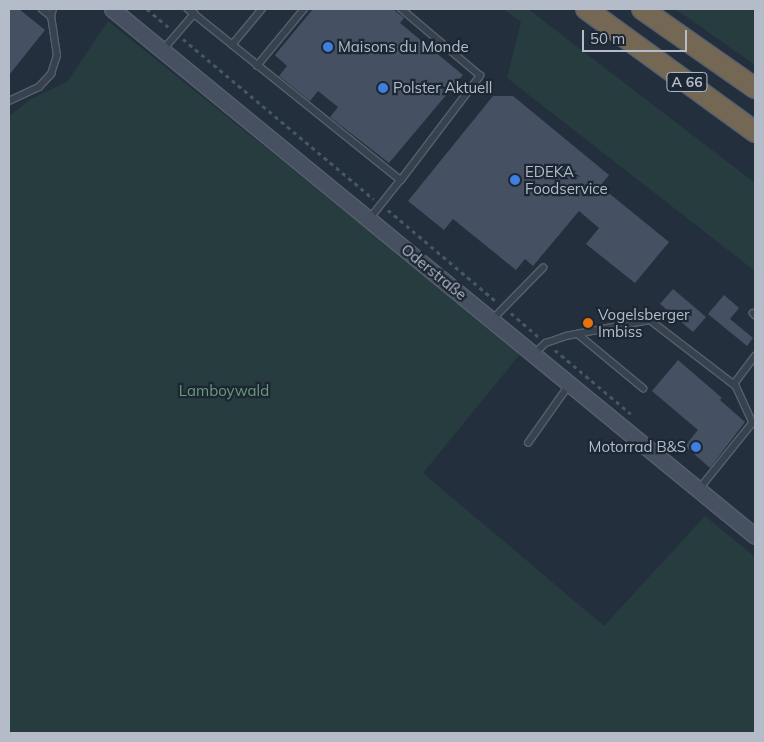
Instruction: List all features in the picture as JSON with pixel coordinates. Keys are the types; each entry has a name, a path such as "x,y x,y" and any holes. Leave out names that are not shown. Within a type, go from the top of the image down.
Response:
{"highway":[{"name":"A 66","path":"586,9 755,132"},
{"name":"A 66","path":"642,9 755,88"},
{"path":"738,120 755,136"}],"street":[{"name":"Oderstraße","path":"112,9 755,536"}],"lane":[{"path":"42,9 51,16"},
{"path":"9,101 39,87 51,74 57,56 51,16 53,9"},
{"path":"188,9 401,180"},
{"path":"232,45 262,9"},
{"path":"257,66 304,9"},
{"path":"370,220 480,76 401,9"},
{"path":"163,50 194,14"},
{"path":"492,320 543,268"},
{"path":"534,354 546,343 578,334 650,320 734,384 754,423 699,489"},
{"path":"578,334 643,388"},
{"path":"734,384 755,356"},
{"path":"528,443 570,384"}],"path":[{"path":"147,9 634,417"}],"green space":[{"path":"503,9 528,9 755,183 755,271 507,78 521,22"},
{"path":"675,9 755,9 755,65 701,27"},
{"name":"Lamboywald","path":"108,21 521,353 423,473 604,626 705,516 755,557 755,733 9,733 9,116 31,99 67,82"}],"building":[{"path":"9,9 19,9 45,30 9,75"},
{"path":"313,9 393,9 404,18 400,23 463,75 389,163 330,117 338,107 318,91 310,101 279,76 287,66 275,55"},
{"name":"EDEKA Foodservice","path":"493,96 513,96 609,175 600,186 669,242 635,283 586,244 599,228 579,211 533,266 525,259 516,270 453,219 444,230 408,201"},
{"path":"673,289 706,317 693,332 660,304"},
{"path":"724,295 739,308 730,319 753,338 747,346 708,314"},
{"path":"678,360 722,398 720,400 745,422 710,468 685,446 698,430 652,391"}],"place":[{"name":"Maisons du Monde","path":"328,47"},
{"name":"Polster Aktuell","path":"383,88"},
{"name":"EDEKA Foodservice","path":"515,180"},
{"name":"Vogelsberger Imbiss","path":"588,323"},
{"name":"Motorrad B&S","path":"696,447"}]}
